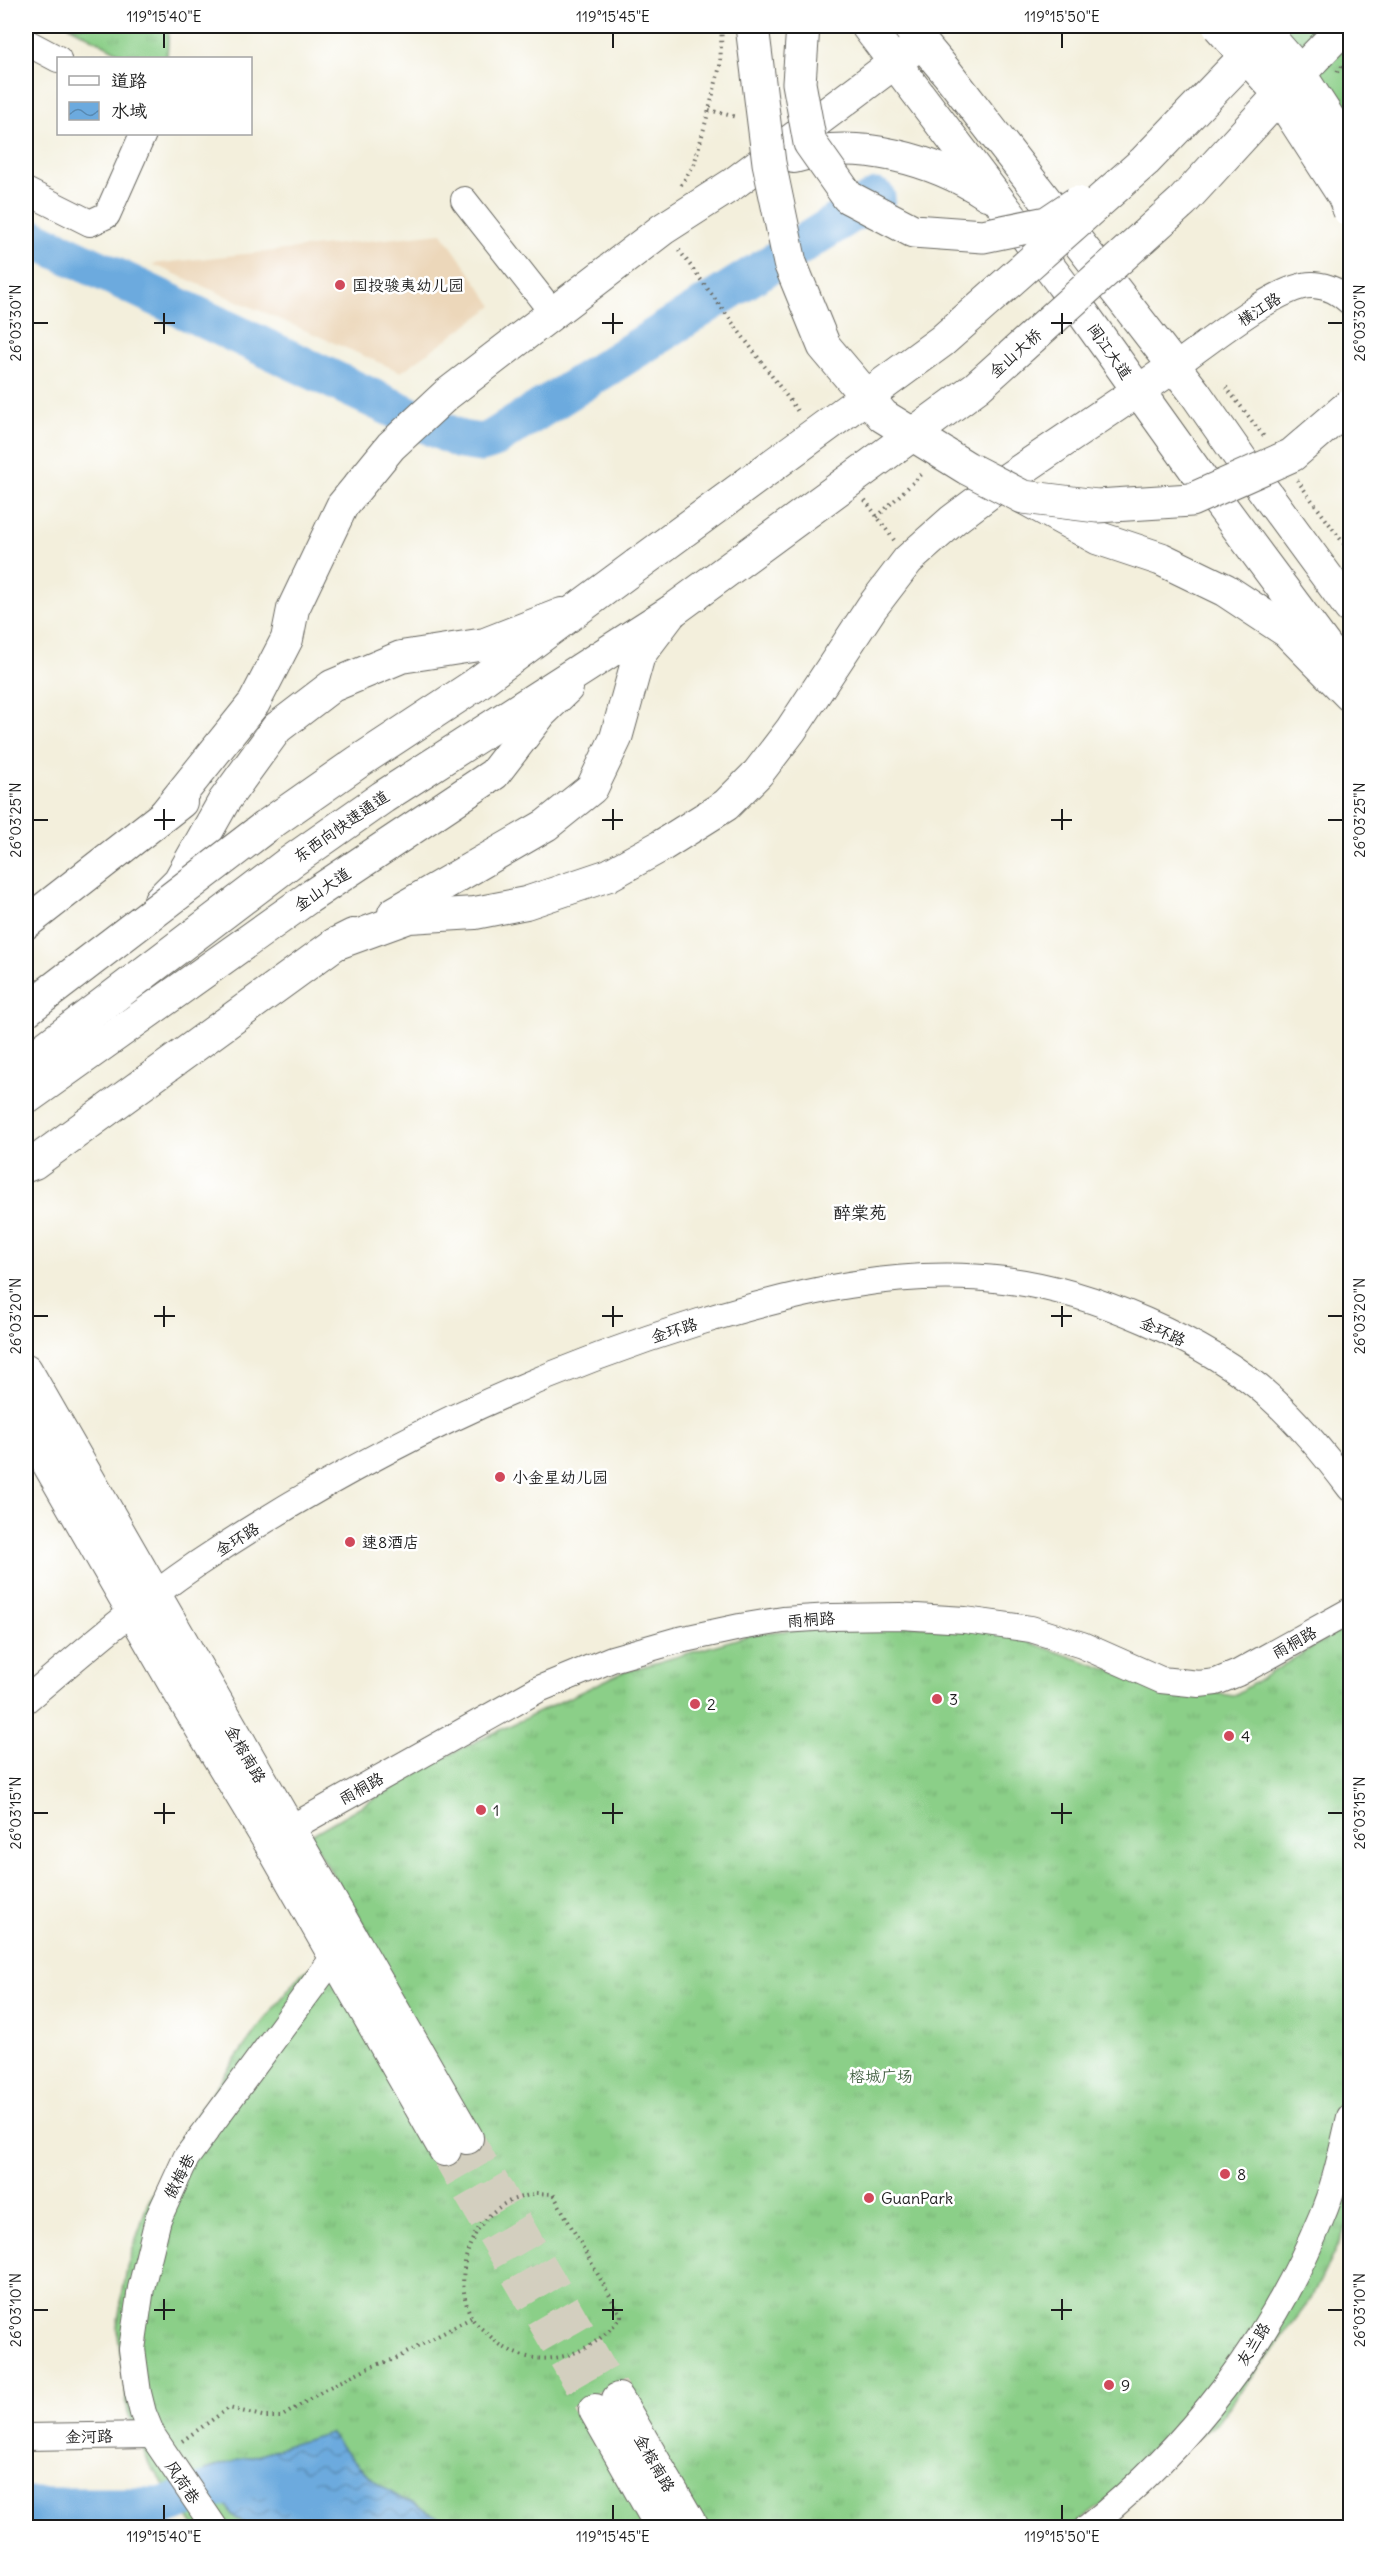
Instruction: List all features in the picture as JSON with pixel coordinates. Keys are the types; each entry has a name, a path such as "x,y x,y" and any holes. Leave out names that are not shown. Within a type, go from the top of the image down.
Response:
{"highway":[{"path":"752,26 769,163 790,263 824,346 883,416 967,468 1098,538 1161,559 1225,590 1287,631 1350,695"},
{"path":"803,26 799,83 810,143 848,197 913,231 983,236 1047,223 1145,160"},
{"path":"1219,26 1273,86 1344,196 1350,211"},
{"path":"1259,26 1295,67 1350,153"},
{"path":"26,1010 265,827 475,685 576,608 942,341 1145,160 1275,26"},
{"name":"金山大桥","path":"672,612 977,387 1183,201 1345,26"},
{"path":"1023,497 1097,506 1191,500 1292,455 1350,405"},
{"name":"东西向快速通道","path":"26,1063 289,862 383,797 672,612"}],"main road":[{"name":"闽江大道","path":"867,26 995,199 1062,284 1350,679"},
{"path":"165,814 254,703 287,639 293,609 342,506 391,446 446,395 663,228 733,184 894,61 915,34 1175,366 1350,608"},
{"path":"733,184 796,156 843,150 902,158 934,168 966,180 995,199"},
{"path":"335,944 409,917 475,913 526,903 609,875 661,846 726,805 758,773 791,730 872,607 909,560 953,520 1009,478 1175,366"},
{"path":"26,923 332,686 401,657 485,644 576,608"},
{"path":"26,1166 335,944 432,892 546,825 592,788 616,738 639,656 672,612"},
{"name":"金山大道","path":"26,1099 308,898 494,774 541,713 598,659"},
{"path":"26,1018 107,957 178,881 224,801 277,728"},
{"name":"金榕南路","path":"26,1370 144,1604 270,1843 334,1957 456,2144 289,1829 144,1604 26,1425"},
{"name":"金榕南路","path":"662,2528 607,2404 693,2528"}],"street":[{"path":"26,42 57,58"},
{"path":"26,191 90,223 98,221 107,215 143,135"},
{"path":"464,200 553,313"},
{"name":"横江路","path":"1175,366 1289,289 1312,285 1324,287 1335,290 1350,302"},
{"name":"金环路","path":"26,1700 90,1645 197,1564 331,1483 405,1442 506,1394 630,1344 792,1296 870,1281 946,1277 1006,1280 1064,1292 1145,1322 1216,1356 1250,1381 1310,1437 1350,1488"},
{"name":"雨桐路","path":"289,1829 539,1689 612,1659 730,1629 783,1620 831,1617 909,1616 965,1620 1030,1629 1082,1645 1161,1680 1198,1684 1216,1682 1238,1673 1350,1611"},
{"name":"傲梅巷","path":"157,2442 138,2393 132,2349 141,2288 158,2218 186,2158 334,1957"},
{"name":"友兰路","path":"1087,2528 1176,2447 1227,2386 1246,2358 1290,2282 1322,2217 1334,2181 1350,2117"},
{"name":"金河路","path":"26,2437 157,2442"},
{"name":"风荷巷","path":"157,2442 212,2524"}],"path":[{"path":"680,187 694,165 703,132 720,66 722,26"},
{"path":"680,251 768,372"},
{"path":"536,2193 553,2194 621,2316 597,2343 573,2355 546,2359 519,2355 496,2342 471,2318 463,2269 471,2241 486,2218 494,2212 509,2201 536,2193"},
{"path":"157,2442 189,2439 202,2426 229,2408 266,2417 281,2417 324,2390 367,2368 395,2359 471,2318"}],"shaded area":[{"name":"国投骏夷幼儿园","path":"442,233 493,306 401,372 152,264"},
{"path":"26,2526 178,2526 180,2527 26,2528"}],"green space":[{"path":"69,26 169,26 167,57 127,57"},
{"path":"1220,26 1350,26 1350,147"},
{"name":"榕城广场","path":"876,1623 997,1631 1135,1679 1233,1696 1350,1624 1350,2220 1311,2299 1216,2424 1072,2527 196,2528 150,2466 128,2413 117,2327 127,2268 147,2205 184,2132 256,2030 302,1973 370,1935 309,1836 458,1750 621,1673 757,1633"}],"water":[{"path":"330,2433 359,2467 389,2491 423,2510 463,2527 248,2527 232,2515 205,2470"}],"waterway":[{"path":"26,235 461,440 481,443 491,440 876,198"},
{"path":"26,2507 161,2507 247,2478 272,2476 332,2520 354,2528"}],"tunnel":[{"path":"467,2138 618,2399"},
{"path":"445,2150 595,2410"}],"place":[{"name":"国投骏夷幼儿园","path":"340,285"},
{"name":"小金星幼儿园","path":"500,1477"},
{"name":"速8酒店","path":"350,1542"},
{"name":"3","path":"937,1699"},
{"name":"2","path":"695,1704"},
{"name":"4","path":"1229,1736"},
{"name":"1","path":"481,1810"},
{"name":"8","path":"1225,2174"},
{"name":"GuanPark","path":"869,2198"},
{"name":"9","path":"1109,2385"}],"district":[{"name":"醉棠苑","path":"860,1213"}]}
